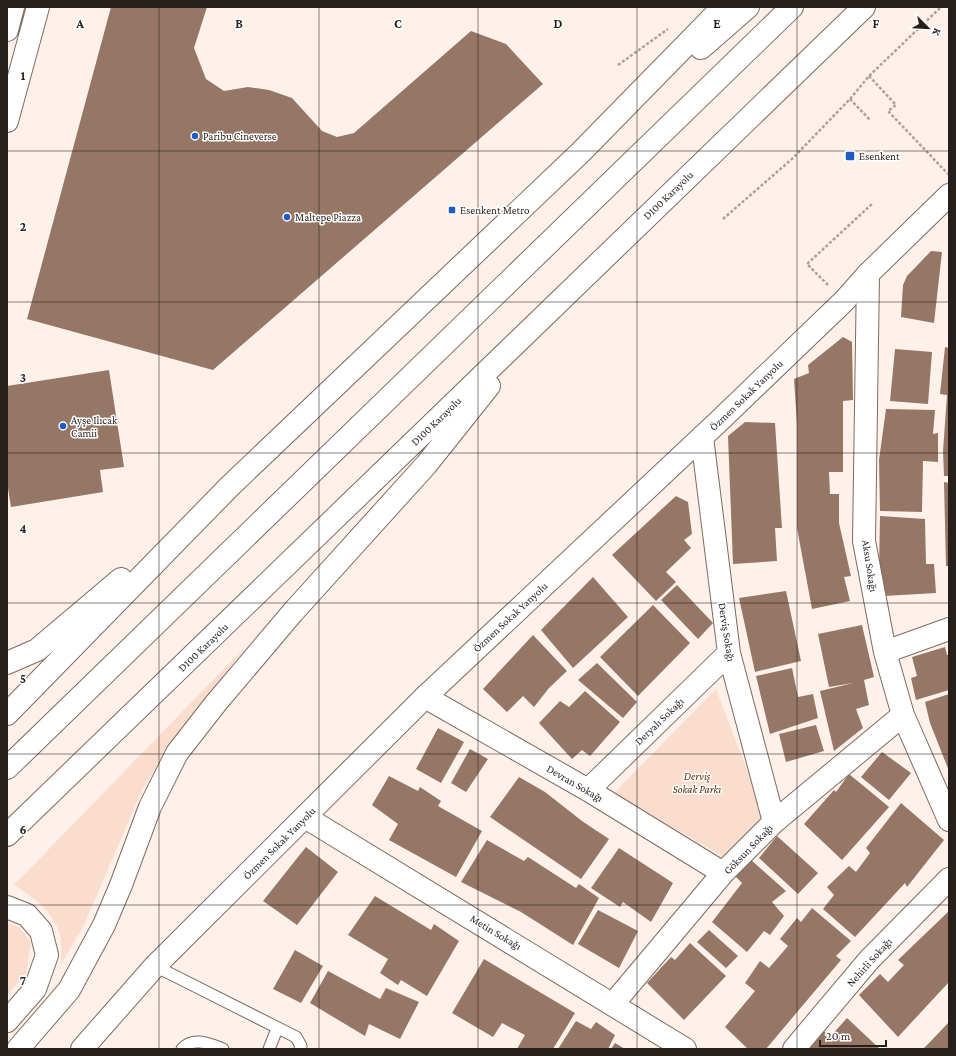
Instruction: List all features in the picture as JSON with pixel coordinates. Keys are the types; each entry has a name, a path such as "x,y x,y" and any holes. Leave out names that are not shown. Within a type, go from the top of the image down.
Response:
{"main road":[{"path":"7,30 13,7"},
{"path":"7,122 38,7"},
{"path":"7,714 54,664 230,486 582,152 723,7"},
{"path":"582,152 748,7"},
{"path":"7,768 792,7"},
{"name":"D100 Karayolu","path":"7,835 864,7"},
{"name":"Özmen Sokak Yanyolu","path":"82,1049 155,966 424,696 702,438 844,301 868,274 949,195"},
{"name":"Aksu Sokağı","path":"868,274 864,541 885,652 903,715 949,820"},
{"path":"18,1049 69,990 104,924 150,807 177,753 216,703 293,612 426,465 545,315"},
{"name":"Derviş Sokağı","path":"702,438 729,653 774,822"},
{"path":"7,663 37,650 230,486"},
{"path":"885,652 949,628"},
{"name":"Deryalı Sokağı","path":"588,790 729,653"},
{"path":"7,707 54,664"},
{"name":"Devran Sokağı","path":"424,696 588,790 723,873"},
{"name":"Göksun Sokağı","path":"613,1004 723,873 774,822 903,715"},
{"name":"Metin Sokağı","path":"305,816 686,1049"},
{"name":"Nehirli Sokağı","path":"794,1049 869,960 949,879"},
{"path":"7,907 27,915 41,931 47,955 35,989 7,1021"}],"lane":[{"path":"155,966 277,1029 296,1037 301,1046 300,1049"},
{"path":"269,1049 277,1029"},
{"path":"182,1049 194,1042 205,1042 223,1049"}],"path":[{"path":"723,219 793,158 850,99 869,76 941,7"},
{"path":"618,65 669,28"},
{"path":"869,76 896,105 888,110 949,174"},
{"path":"850,99 870,120"},
{"path":"844,301 808,264 872,204"}],"green space":[{"path":"247,645 171,743 142,790 84,925 61,965 60,934 57,926 42,905 14,885"},
{"name":"Derviş Sokak Parkı","path":"716,689 764,814 727,859 614,793"},
{"path":"7,922 20,928 31,942 26,974 7,995"}],"building":[{"path":"111,7 207,7 194,48 206,79 224,91 248,87 269,90 292,98 322,131 337,137 354,133 471,31 506,44 543,84 213,370 27,319"},
{"path":"931,251 942,252 934,323 901,317 903,285 907,276"},
{"path":"843,337 852,342 853,400 843,401 843,472 829,472 830,494 839,494 839,523 851,576 844,577 850,601 812,609 797,528 797,424 794,379 809,373 808,365"},
{"path":"945,347 949,348 949,476 944,476 943,451 947,395 940,394"},
{"path":"895,349 932,352 928,404 890,401"},
{"name":"Ayşe Ilıcak Camii","path":"109,370 124,467 100,470 103,492 11,507 7,482 7,386"},
{"path":"886,409 935,410 933,434 938,433 938,462 923,461 922,512 880,511 879,460"},
{"path":"745,422 775,423 782,528 775,528 777,561 733,564 728,436"},
{"path":"944,482 949,483 949,566 946,566"},
{"path":"676,496 688,502 692,534 684,540 691,548 666,572 676,582 656,601 612,555"},
{"path":"880,516 925,519 926,564 934,564 936,593 884,596 879,571"},
{"path":"593,577 628,617 573,668 541,630"},
{"path":"677,585 713,623 698,639 661,600"},
{"path":"786,591 801,661 755,672 739,598"},
{"path":"653,605 690,643 638,696 600,657"},
{"path":"862,625 874,677 864,680 869,705 856,709 863,728 834,751 820,691 853,683 829,687 818,634"},
{"path":"533,635 567,671 549,688 534,707 523,696 507,712 483,689"},
{"path":"945,647 947,655 949,655 949,690 916,700 911,678 917,676 912,657"},
{"path":"597,663 637,702 623,718 578,680"},
{"path":"792,668 798,697 813,694 818,718 770,734 756,676"},
{"path":"585,691 620,722 590,756 582,750 572,759 539,723 560,701 569,707"},
{"path":"949,694 949,771 930,723 925,702"},
{"path":"816,725 824,751 786,762 779,734"},
{"path":"438,728 464,742 441,783 416,769"},
{"path":"470,749 488,759 466,792 451,783"},
{"path":"882,752 911,773 889,800 861,777"},
{"path":"849,774 889,807 842,860 804,824 834,790 836,792"},
{"path":"389,776 418,791 420,787 441,801 438,806 482,831 456,877 389,840 398,824 372,805"},
{"path":"519,777 545,792 582,821 609,839 581,879 490,817"},
{"path":"901,803 944,840 907,887 905,883 855,937 823,909 834,895 827,887 849,866 856,872 870,853 866,848"},
{"path":"777,836 818,873 798,894 759,858"},
{"path":"487,840 524,861 528,857 576,888 579,884 599,898 573,945 521,912 461,882"},
{"path":"306,847 338,872 297,925 263,901"},
{"path":"619,848 673,883 651,922 623,902 620,907 591,888"},
{"path":"750,859 786,891 772,902 784,916 770,935 764,931 747,952 712,922 742,883 734,875"},
{"path":"375,896 431,930 434,924 459,941 427,996 401,980 398,985 380,973 388,959 348,935"},
{"path":"812,908 851,941 836,956 841,960 766,1049 748,1049 725,1027 755,991 745,983 760,961 769,968 788,946 780,939 797,918 801,922"},
{"path":"598,910 638,931 619,968 578,944"},
{"path":"949,911 949,982 898,1037 859,995 880,974 888,982 904,965 898,960"},
{"path":"709,930 738,956 726,968 697,942"},
{"path":"690,943 726,976 684,1020 647,983 671,957 675,960"},
{"path":"295,950 323,966 301,1003 273,989"},
{"path":"484,959 575,1013 553,1049 517,1049 525,1035 502,1023 493,1037 452,1013"},
{"path":"328,971 380,999 386,988 419,1002 400,1039 369,1024 365,1036 310,1003"},
{"path":"847,1018 880,1049 807,1049 824,1031 830,1037"},
{"path":"576,1021 591,1029 596,1022 615,1035 608,1049 558,1049"},
{"path":"949,1022 949,1049 923,1049 931,1041"},
{"path":"615,1043 625,1049 611,1049"}],"place":[{"name":"Paribu Cineverse","path":"195,136"},
{"name":"Esenkent","path":"850,156"},
{"name":"Esenkent Metro","path":"452,210"},
{"name":"Maltepe Piazza","path":"287,217"},
{"name":"Ayşe Ilıcak Camii","path":"63,426"}]}
